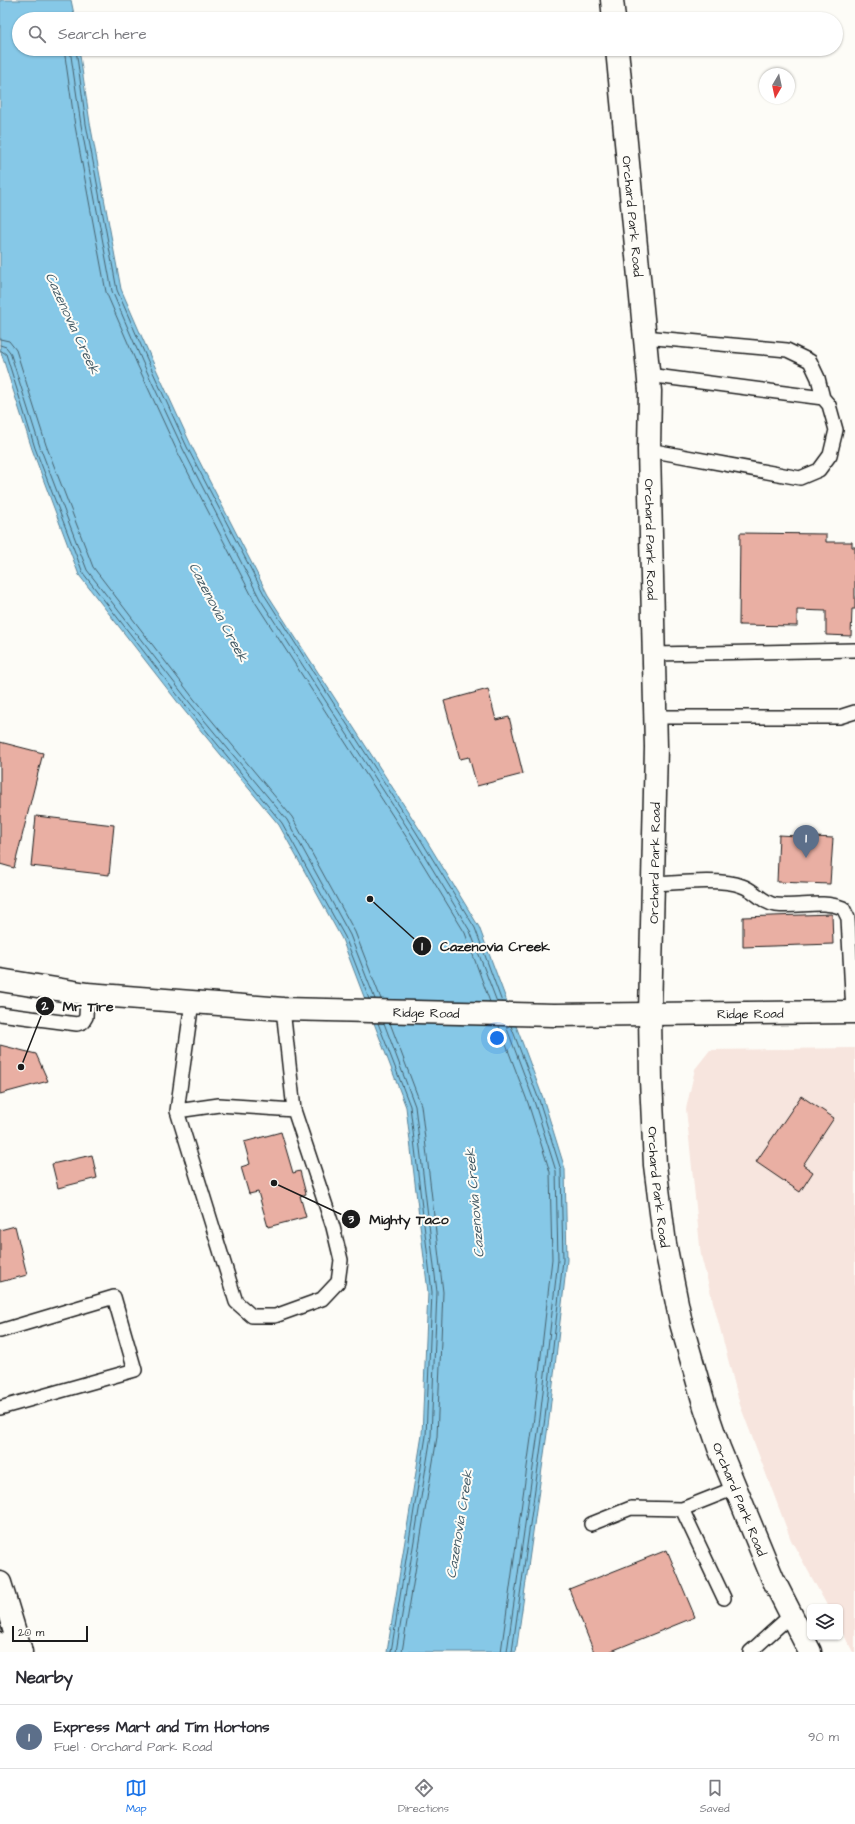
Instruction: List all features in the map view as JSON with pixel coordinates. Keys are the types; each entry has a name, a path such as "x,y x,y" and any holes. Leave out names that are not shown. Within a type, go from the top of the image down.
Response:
{"main road":[{"path":"612,0 613,12"},
{"name":"Orchard Park Road","path":"618,56 650,391 649,450 656,716 650,1014 655,1165 665,1244 681,1323 703,1399 719,1448 773,1579 790,1616 810,1652"},
{"name":"Ridge Road","path":"0,980 87,994 283,1009 554,1015 854,1012"},
{"path":"0,1583 14,1648"}],"lane":[{"path":"644,337 787,350 810,361 818,378 823,398 829,405 836,430 830,455 819,470 800,478 649,450"},
{"path":"648,375 823,398"},
{"path":"654,654 855,650"},
{"path":"656,716 839,717 855,712"},
{"path":"653,884 728,882 743,886 764,901 776,905 832,904 843,908 848,918 854,1012"},
{"path":"0,1014 77,1024 83,1022 86,1017 87,994"},
{"path":"192,1002 177,1111 236,1302 252,1316 275,1316 322,1298 338,1282 341,1260 333,1227 294,1110 283,1009"},
{"path":"177,1111 219,1105 294,1110"},
{"path":"0,1331 114,1297 135,1370 0,1408"},
{"path":"591,1524 631,1508 682,1509 735,1488"},
{"path":"682,1509 724,1598"},
{"path":"750,1652 790,1616"}],"shaded area":[{"path":"855,1048 855,1652 853,1652 843,1634 843,1604 826,1604 791,1540 740,1405 701,1256 686,1109 695,1069 710,1050"}],"water":[{"path":"0,0 71,0 74,12 12,12 12,56 80,56 90,123 121,289 151,358 191,445 268,595 420,830 479,927 543,1098 565,1169 567,1260 549,1419 516,1652 387,1652 422,1435 428,1292 406,1107 342,939 279,825 183,709 79,575 32,449 0,349"}],"building":[{"path":"740,533 826,534 826,542 852,542 852,547 855,547 855,609 852,609 851,636 826,635 826,611 797,610 797,626 739,625"},
{"path":"488,689 496,720 509,717 523,774 477,786 469,757 460,759 444,701"},
{"path":"0,742 43,753 14,868 0,864"},
{"path":"36,816 114,825 109,875 31,866"},
{"path":"779,835 833,838 830,884 777,882"},
{"path":"832,914 833,944 743,947 743,917"},
{"path":"0,1045 36,1054 48,1081 0,1094"},
{"path":"801,1096 834,1118 803,1165 813,1172 800,1192 756,1162"},
{"path":"281,1132 293,1173 300,1171 306,1194 300,1196 306,1217 268,1227 258,1192 249,1194 241,1167 250,1164 244,1142"},
{"path":"92,1155 97,1178 58,1188 52,1164"},
{"path":"15,1226 27,1275 0,1282 0,1230"},
{"path":"667,1550 695,1617 609,1652 594,1652 569,1589"}],"place":[{"name":"Express Mart and Tim Hortons","path":"806,858"},
{"name":"Cazenovia Creek","path":"370,899"},
{"name":"Mr Tire","path":"21,1067"},
{"name":"Mighty Taco","path":"274,1183"}]}
